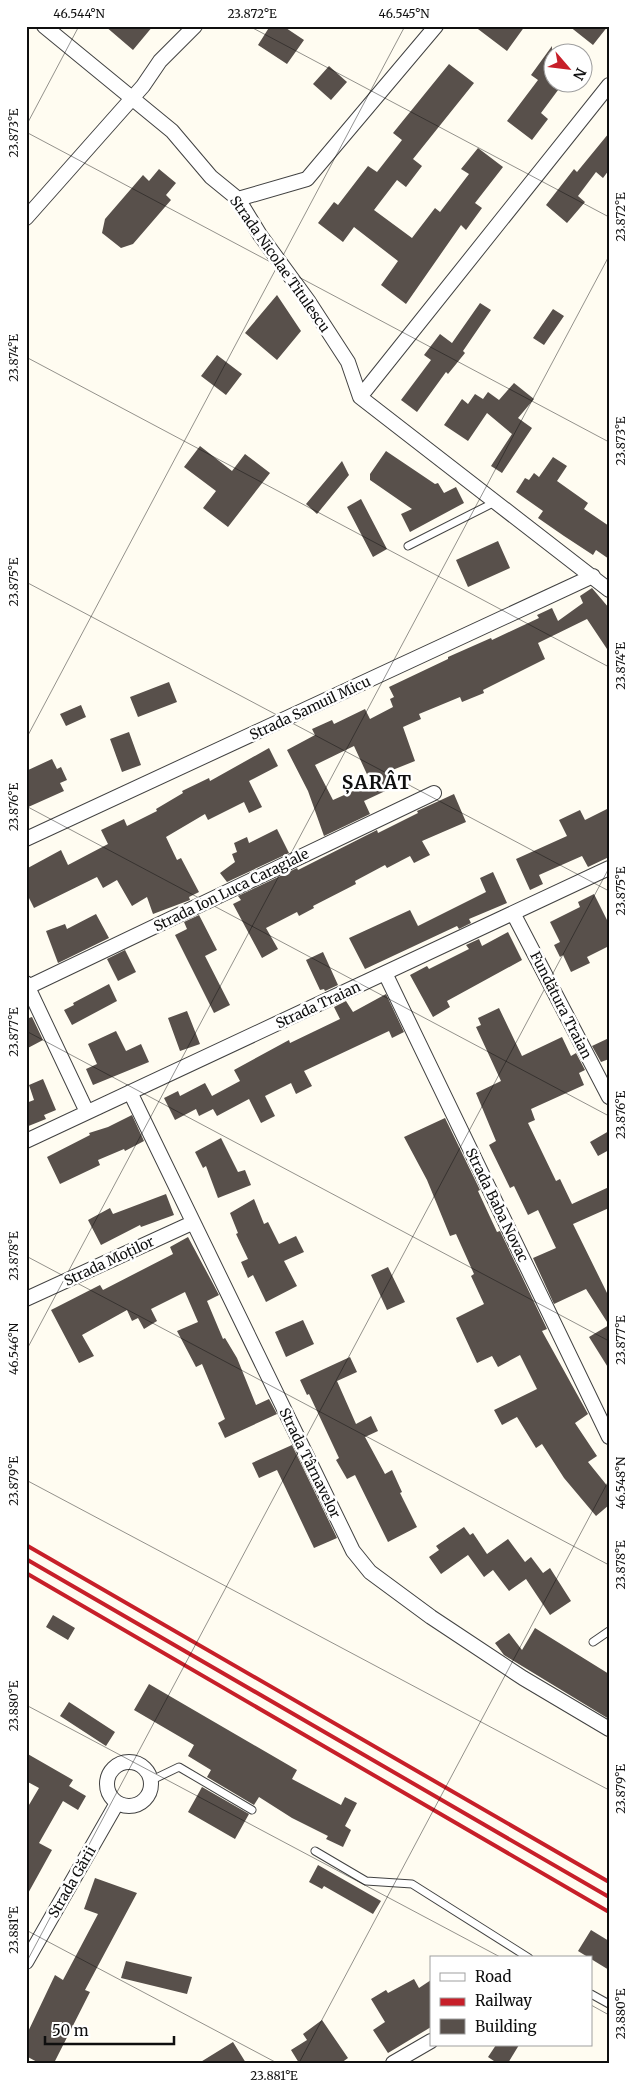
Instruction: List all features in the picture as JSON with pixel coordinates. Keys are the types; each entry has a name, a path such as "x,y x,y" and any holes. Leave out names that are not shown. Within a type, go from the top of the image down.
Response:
{"street":[{"name":"Strada Nicolae Titulescu","path":"44,26 172,131 211,177 238,199 260,235 309,302 348,362 360,397"},
{"path":"26,218 131,98 144,86 160,60 195,26"},
{"path":"238,199 307,179 436,26"},
{"path":"609,85 360,397 609,590"},
{"name":"Strada Samuil Micu","path":"26,839 593,576"},
{"name":"Strada Ion Luca Caragiale","path":"27,985 434,793"},
{"name":"Strada Traian","path":"26,1141 609,868"},
{"name":"Fundătura Traian","path":"514,913 609,1097"},
{"name":"Strada Baba Novac","path":"385,973 609,1437"},
{"path":"27,985 87,1112"},
{"name":"Strada Târnavelor","path":"130,1092 353,1551 370,1572 431,1617 523,1678 609,1729"},
{"name":"Strada Moților","path":"26,1299 192,1223"},
{"path":"131,1762 144,1767 152,1780 148,1797 134,1806 117,1803 108,1791 108,1777 117,1765 131,1762"},
{"name":"Strada Gării","path":"26,1962 117,1803"},
{"path":"392,2063 430,2042"}],"lane":[{"path":"408,546 495,502"},
{"path":"593,1642 609,1631"},
{"path":"152,1780 179,1767 252,1810"},
{"path":"316,1851 366,1881 412,1884 525,1956"},
{"path":"592,1995 609,2004"}],"building":[{"path":"105,26 153,26 133,50"},
{"path":"270,26 283,26 304,40 287,64 258,45"},
{"path":"474,26 525,26 507,51"},
{"path":"569,26 608,26 593,45 592,42 589,42"},
{"path":"542,60 542,92 557,92 541,113 548,119 532,140 507,121 538,80 531,75"},
{"path":"449,64 474,83 413,159 422,166 406,187 397,180 374,210 412,238 435,208 440,212 469,174 461,169 478,148 503,167 475,203 482,208 466,230 461,225 406,304 381,285 398,261 354,227 343,242 318,223 334,202 338,205 368,166 377,172 402,140 393,133"},
{"path":"329,66 347,82 331,100 313,84"},
{"path":"609,133 609,170 603,178 596,172 578,196 585,202 567,223 546,205 574,169 577,172"},
{"path":"159,169 176,183 166,195 171,200 133,244 121,248 102,233 105,219 143,175 149,181"},
{"path":"277,295 301,331 277,360 245,333"},
{"path":"480,303 491,310 463,351 465,353 448,374 446,372 417,412 401,400 431,360 424,355 440,334 452,343"},
{"path":"553,309 564,316 544,345 533,338"},
{"path":"217,355 242,374 226,395 201,376"},
{"path":"514,383 534,399 518,418 532,428 502,473 491,466 512,434 487,413 468,441 444,425 462,399 468,404 475,394 483,399 488,392 499,400"},
{"path":"200,446 232,471 245,454 270,473 228,527 203,508 216,491 184,467"},
{"path":"386,451 435,484 438,483 444,493 456,487 464,503 410,532 401,514 412,509 370,480 370,474"},
{"path":"553,457 567,466 557,481 588,503 584,509 609,526 609,559 596,550 593,555 538,518 543,511 516,492 525,478 529,480 534,473 539,477"},
{"path":"342,461 349,475 317,514 306,504"},
{"path":"361,499 387,549 373,557 347,507"},
{"path":"498,541 510,568 468,587 456,560"},
{"path":"592,588 609,608 609,652 587,619 538,643 545,659 483,690 484,693 462,702 460,697 419,714 421,719 403,727 415,761 390,771 398,785 364,801 370,814 324,836 308,791 287,750 315,735 312,729 332,720 334,724 365,709 370,719 393,707 390,699 394,697 389,687 448,659 448,657 491,638 492,640 539,618 537,615 552,608 558,621 583,603 580,596","holes":["354,746 371,783 333,800 315,765"]},
{"path":"169,682 177,702 138,717 130,697"},
{"path":"81,705 86,717 66,726 60,714"},
{"path":"129,732 141,765 122,772 110,739"},
{"path":"269,748 278,766 249,781 262,807 249,813 244,802 208,820 205,814 166,837 177,860 181,858 199,892 189,897 190,900 153,914 147,897 132,906 117,880 103,888 97,877 34,908 26,892 26,869 61,850 68,865 108,844 101,830 124,819 127,826 157,811 156,809 183,793 182,791 209,778 210,781"},
{"path":"52,759 57,769 61,767 67,780 60,783 64,791 26,808 26,771"},
{"path":"454,794 466,822 422,841 430,855 414,863 410,856 387,868 385,865 355,881 356,884 313,906 314,908 299,916 297,912 266,928 278,949 262,958 233,904 241,900 238,896 297,868 298,870 377,830 378,833 418,813 417,811"},
{"path":"609,808 609,857 588,867 582,856 539,875 543,884 530,890 516,859 567,836 559,820 580,810 585,820"},
{"path":"277,829 289,853 227,882 220,873 235,862 232,854 237,852 234,843 247,837 249,843"},
{"path":"493,872 507,903 469,919 471,923 459,929 457,926 365,969 349,938 410,910 418,926 486,892 480,878"},
{"path":"594,894 609,924 609,946 587,957 590,963 571,972 563,955 560,957 554,945 560,942 550,922 580,907 578,902"},
{"path":"96,914 109,938 58,963 46,931 65,924 67,929"},
{"path":"199,915 217,950 205,956 230,1005 214,1013 175,935 187,929 184,922"},
{"path":"508,932 522,960 447,1001 450,1007 433,1017 410,975 427,966 429,969 469,949 466,945 479,939 482,946"},
{"path":"125,950 136,972 118,981 107,959"},
{"path":"323,952 338,985 325,991 324,989 320,990 306,960"},
{"path":"109,984 117,1001 72,1025 64,1010 74,1005 73,1003"},
{"path":"386,994 404,1032 392,1038 389,1031 304,1071 312,1086 296,1094 291,1083 265,1096 275,1116 261,1123 249,1099 217,1116 213,1109 199,1116 196,1109 175,1120 164,1098 178,1091 180,1096 205,1083 212,1096 240,1081 234,1070 289,1040 290,1043 340,1019 334,1007 346,1001 353,1012"},
{"path":"499,1008 522,1056 562,1037 571,1056 576,1053 585,1070 579,1073 584,1085 531,1109 535,1120 528,1123 556,1181 560,1179 572,1204 609,1187 609,1208 573,1224 609,1297 609,1325 586,1289 554,1304 533,1258 556,1248 538,1210 528,1215 514,1186 510,1188 489,1145 496,1141 476,1093 501,1081 476,1027 481,1025 478,1018"},
{"path":"187,1011 200,1044 180,1051 168,1018"},
{"path":"32,1017 43,1040 26,1049 26,1019"},
{"path":"116,1031 126,1051 141,1044 149,1062 93,1085 86,1069 97,1064 88,1044"},
{"path":"609,1038 609,1059 601,1062 592,1046"},
{"path":"43,1079 56,1110 44,1115 46,1119 26,1127 26,1103 34,1100 29,1085"},
{"path":"132,1115 144,1141 125,1151 124,1149 98,1160 100,1165 60,1184 47,1157 90,1135 89,1133 108,1127"},
{"path":"445,1118 480,1190 478,1191 497,1232 500,1231 547,1329 542,1331 588,1414 575,1423 597,1456 588,1462 609,1488 609,1505 596,1516 564,1478 542,1444 536,1448 517,1417 502,1425 494,1410 537,1389 520,1355 498,1367 492,1356 477,1363 456,1318 484,1304 471,1276 474,1274 456,1234 450,1236 427,1180 404,1137"},
{"path":"609,1131 609,1150 598,1156 590,1142"},
{"path":"221,1138 238,1172 245,1170 251,1185 218,1198 206,1166 203,1168 195,1152"},
{"path":"166,1194 174,1215 141,1227 140,1225 101,1245 88,1220 110,1208 113,1214"},
{"path":"254,1199 264,1224 268,1222 279,1244 296,1236 304,1252 284,1261 297,1286 266,1302 253,1275 248,1278 241,1262 248,1259 236,1234 238,1233 230,1213"},
{"path":"188,1237 219,1295 207,1301 223,1339 225,1338 237,1358 256,1405 269,1399 277,1414 225,1438 218,1423 225,1419 202,1364 196,1367 177,1331 198,1322 185,1292 151,1309 157,1321 144,1329 138,1318 132,1321 127,1310 82,1335 94,1356 79,1363 51,1310 100,1285 103,1290 173,1254 170,1247"},
{"path":"388,1267 405,1302 387,1310 371,1275"},
{"path":"303,1320 314,1344 286,1357 275,1332"},
{"path":"609,1325 609,1369 589,1337"},
{"path":"350,1357 357,1372 337,1381 356,1424 371,1416 378,1431 365,1437 385,1474 392,1470 402,1492 400,1493 417,1527 388,1542 355,1475 347,1479 336,1460 339,1458 309,1394 307,1395 300,1380"},
{"path":"292,1445 337,1538 314,1548 277,1470 259,1478 252,1463"},
{"path":"464,1527 470,1535 473,1533 487,1554 508,1539 525,1562 531,1557 543,1573 550,1568 571,1601 550,1615 526,1579 509,1591 493,1570 484,1577 468,1555 441,1574 429,1557 439,1550 436,1546"},
{"path":"53,1615 75,1628 68,1640 46,1627"},
{"path":"535,1628 609,1674 609,1719 504,1655 495,1643 509,1633 522,1650"},
{"path":"149,1684 297,1770 292,1779 341,1805 345,1797 357,1803 345,1826 351,1830 343,1847 326,1839 328,1836 292,1818 259,1797 254,1805 207,1777 211,1770 188,1756 194,1745 134,1710"},
{"path":"69,1702 115,1732 106,1746 60,1716"},
{"path":"26,1753 73,1780 69,1786 86,1796 78,1810 63,1801 39,1843 52,1850 26,1897 26,1810 39,1788 26,1781"},
{"path":"202,1787 249,1814 235,1839 188,1812"},
{"path":"318,1865 381,1901 373,1914 324,1886 322,1889 309,1882"},
{"path":"95,1878 137,1893 85,1990 90,1992 54,2063 39,2063 26,2056 26,2036 55,1975 63,1980 98,1914 84,1909"},
{"path":"591,1930 609,1941 609,1970 592,1960 592,1956 586,1956 578,1951"},
{"path":"126,1961 192,1977 187,1994 121,1978"},
{"path":"414,1979 419,1988 430,1981 430,2028 388,2053 373,2030 385,2022 371,1999 386,1990 388,1993"},
{"path":"322,2020 348,2058 341,2063 299,2063 291,2050 307,2040 303,2034"},
{"path":"233,2042 246,2063 199,2063"},
{"path":"495,2046 518,2046 508,2063 497,2063 488,2057"}],"railway":[{"path":"26,1545 609,1882"},
{"path":"26,1559 609,1897"},
{"path":"26,1573 609,1912"}],"district":[{"name":"ȘARÂT","path":"377,782"}]}
